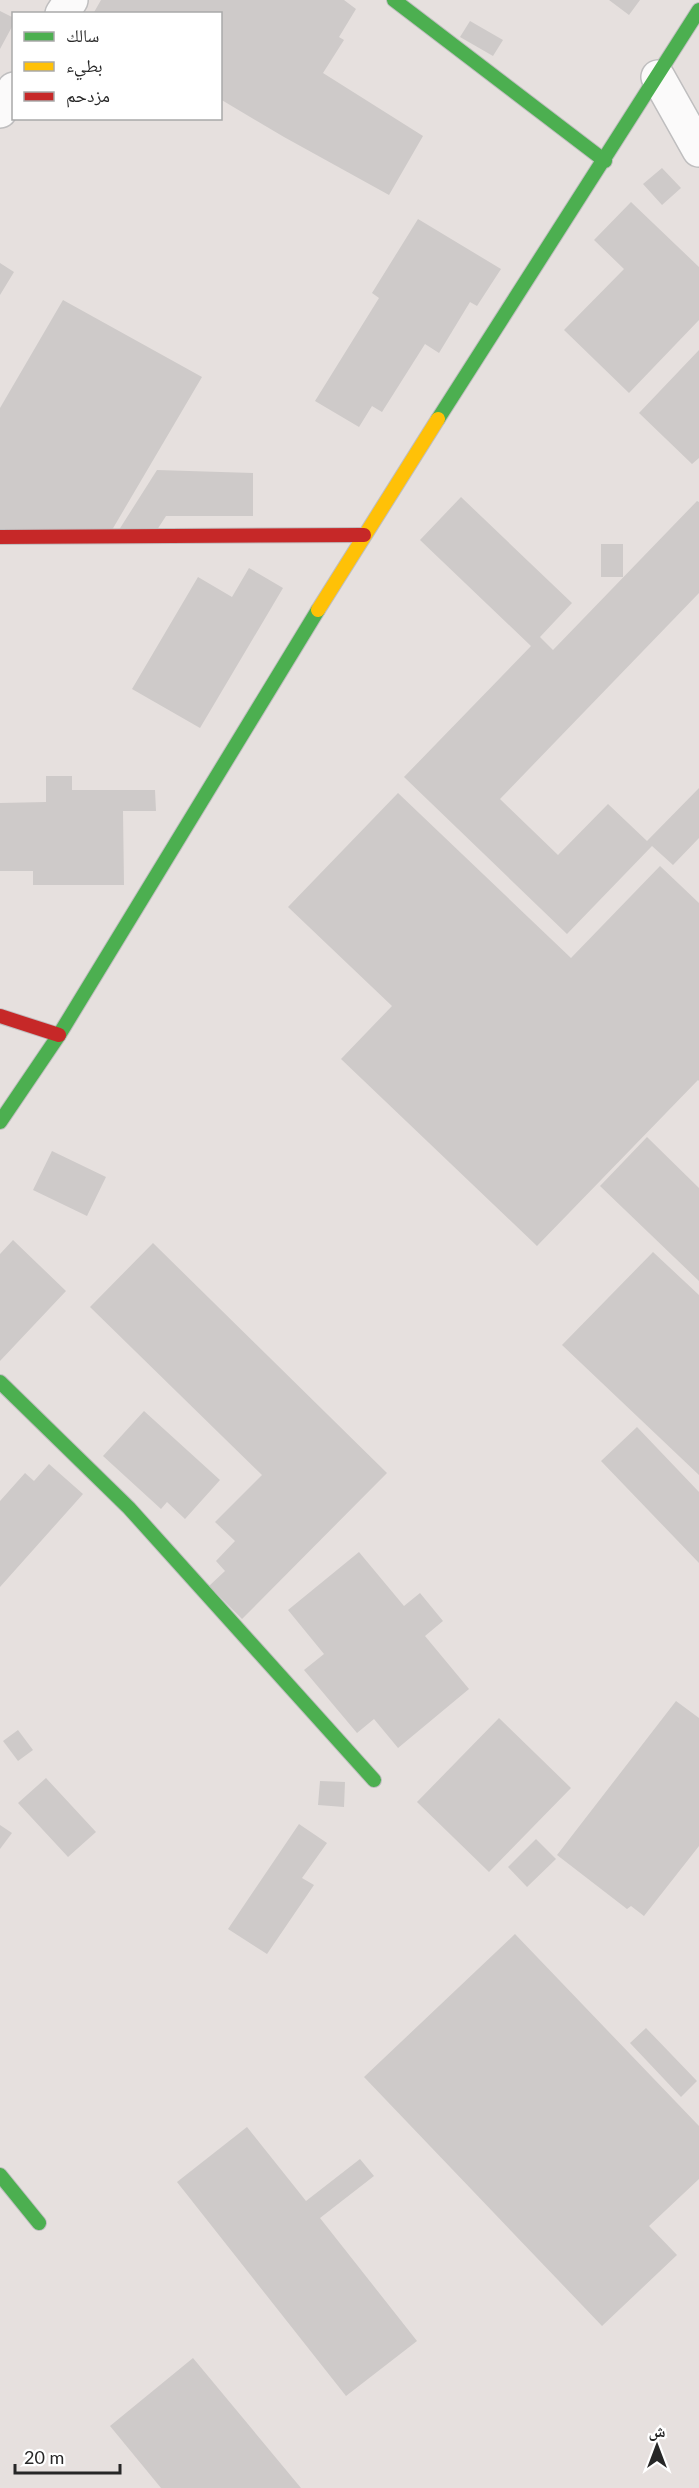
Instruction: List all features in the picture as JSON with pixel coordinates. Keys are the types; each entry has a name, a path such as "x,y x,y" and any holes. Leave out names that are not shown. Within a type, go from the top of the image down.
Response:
{"main road":[{"path":"394,0 605,161"},
{"path":"0,1122 59,1035 364,535 605,161 699,10"},
{"path":"0,537 364,535"},
{"path":"0,1016 59,1035"},
{"path":"0,1382 129,1508 374,1780"},
{"path":"0,2175 39,2223"}],"street":[{"path":"658,77 699,150"},
{"path":"0,111 12,92"}],"building":[{"path":"101,0 344,0 356,9 339,37 344,40 323,73 423,136 389,195 222,100 222,12 94,12"},
{"path":"609,0 640,0 629,15"},
{"path":"0,11 12,17 12,27 0,49"},
{"path":"470,21 503,40 493,56 460,37"},
{"path":"662,168 681,188 662,205 643,184"},
{"path":"631,202 699,267 699,320 629,393 564,330 624,269 594,240"},
{"path":"418,219 501,269 477,306 470,302 439,353 425,344 382,412 372,406 359,427 315,401 379,298 372,293"},
{"path":"0,263 14,272 0,295"},
{"path":"63,300 202,377 112,530 0,531 0,408"},
{"path":"699,350 699,458 692,464 639,413"},
{"path":"157,470 253,473 253,516 166,516 155,533 117,533"},
{"path":"461,497 572,603 540,637 553,650 697,501 699,502 699,593 500,799 558,855 608,804 647,841 699,788 699,838 673,865 652,846 567,934 404,777 531,646 420,540"},
{"path":"601,544 623,544 623,577 601,577"},
{"path":"249,568 283,588 200,728 132,689 198,577 232,597"},
{"path":"46,776 72,776 72,790 155,790 156,811 123,811 124,885 33,885 33,871 0,871 0,803 46,802"},
{"path":"398,793 571,958 660,866 699,903 699,1081 537,1246 341,1059 392,1006 288,907"},
{"path":"647,1137 699,1188 699,1281 600,1186"},
{"path":"52,1151 106,1177 87,1216 33,1190"},
{"path":"13,1240 66,1291 0,1361 0,1254"},
{"path":"153,1243 387,1473 242,1619 209,1586 225,1571 216,1561 235,1541 215,1522 262,1475 90,1307"},
{"path":"653,1252 699,1295 699,1475 562,1345"},
{"path":"144,1411 220,1480 185,1519 167,1502 161,1509 103,1456"},
{"path":"637,1427 699,1492 699,1563 601,1461"},
{"path":"49,1464 83,1494 0,1587 0,1501 25,1473 34,1481"},
{"path":"359,1552 404,1606 420,1593 443,1621 425,1636 469,1689 398,1748 374,1719 357,1733 304,1670 324,1654 288,1610"},
{"path":"676,1701 699,1718 699,1846 644,1916 631,1906 627,1909 557,1855"},
{"path":"499,1718 571,1788 489,1872 417,1802"},
{"path":"18,1730 33,1750 18,1761 3,1741"},
{"path":"46,1778 96,1832 68,1857 18,1803"},
{"path":"320,1781 345,1782 344,1807 318,1805"},
{"path":"299,1824 327,1843 302,1878 314,1885 267,1954 228,1929"},
{"path":"0,1825 12,1833 0,1849"},
{"path":"536,1839 556,1859 527,1887 508,1867"},
{"path":"515,1934 699,2126 699,2179 649,2226 677,2255 602,2326 364,2077"},
{"path":"646,2028 697,2081 681,2097 630,2043"},
{"path":"247,2127 306,2201 360,2159 374,2176 320,2218 417,2341 346,2396 177,2182"},
{"path":"193,2358 301,2488 161,2488 110,2426"}],"traffic: fast":[{"path":"394,0 605,161"},
{"path":"438,419 699,10"},
{"path":"0,1122 59,1035 318,610"},
{"path":"0,1382 129,1508 374,1780"},
{"path":"0,2175 39,2223"}],"traffic: slow":[{"path":"318,610 438,419"}],"traffic: jam":[{"path":"0,537 364,535"},
{"path":"0,1016 59,1035"}]}
